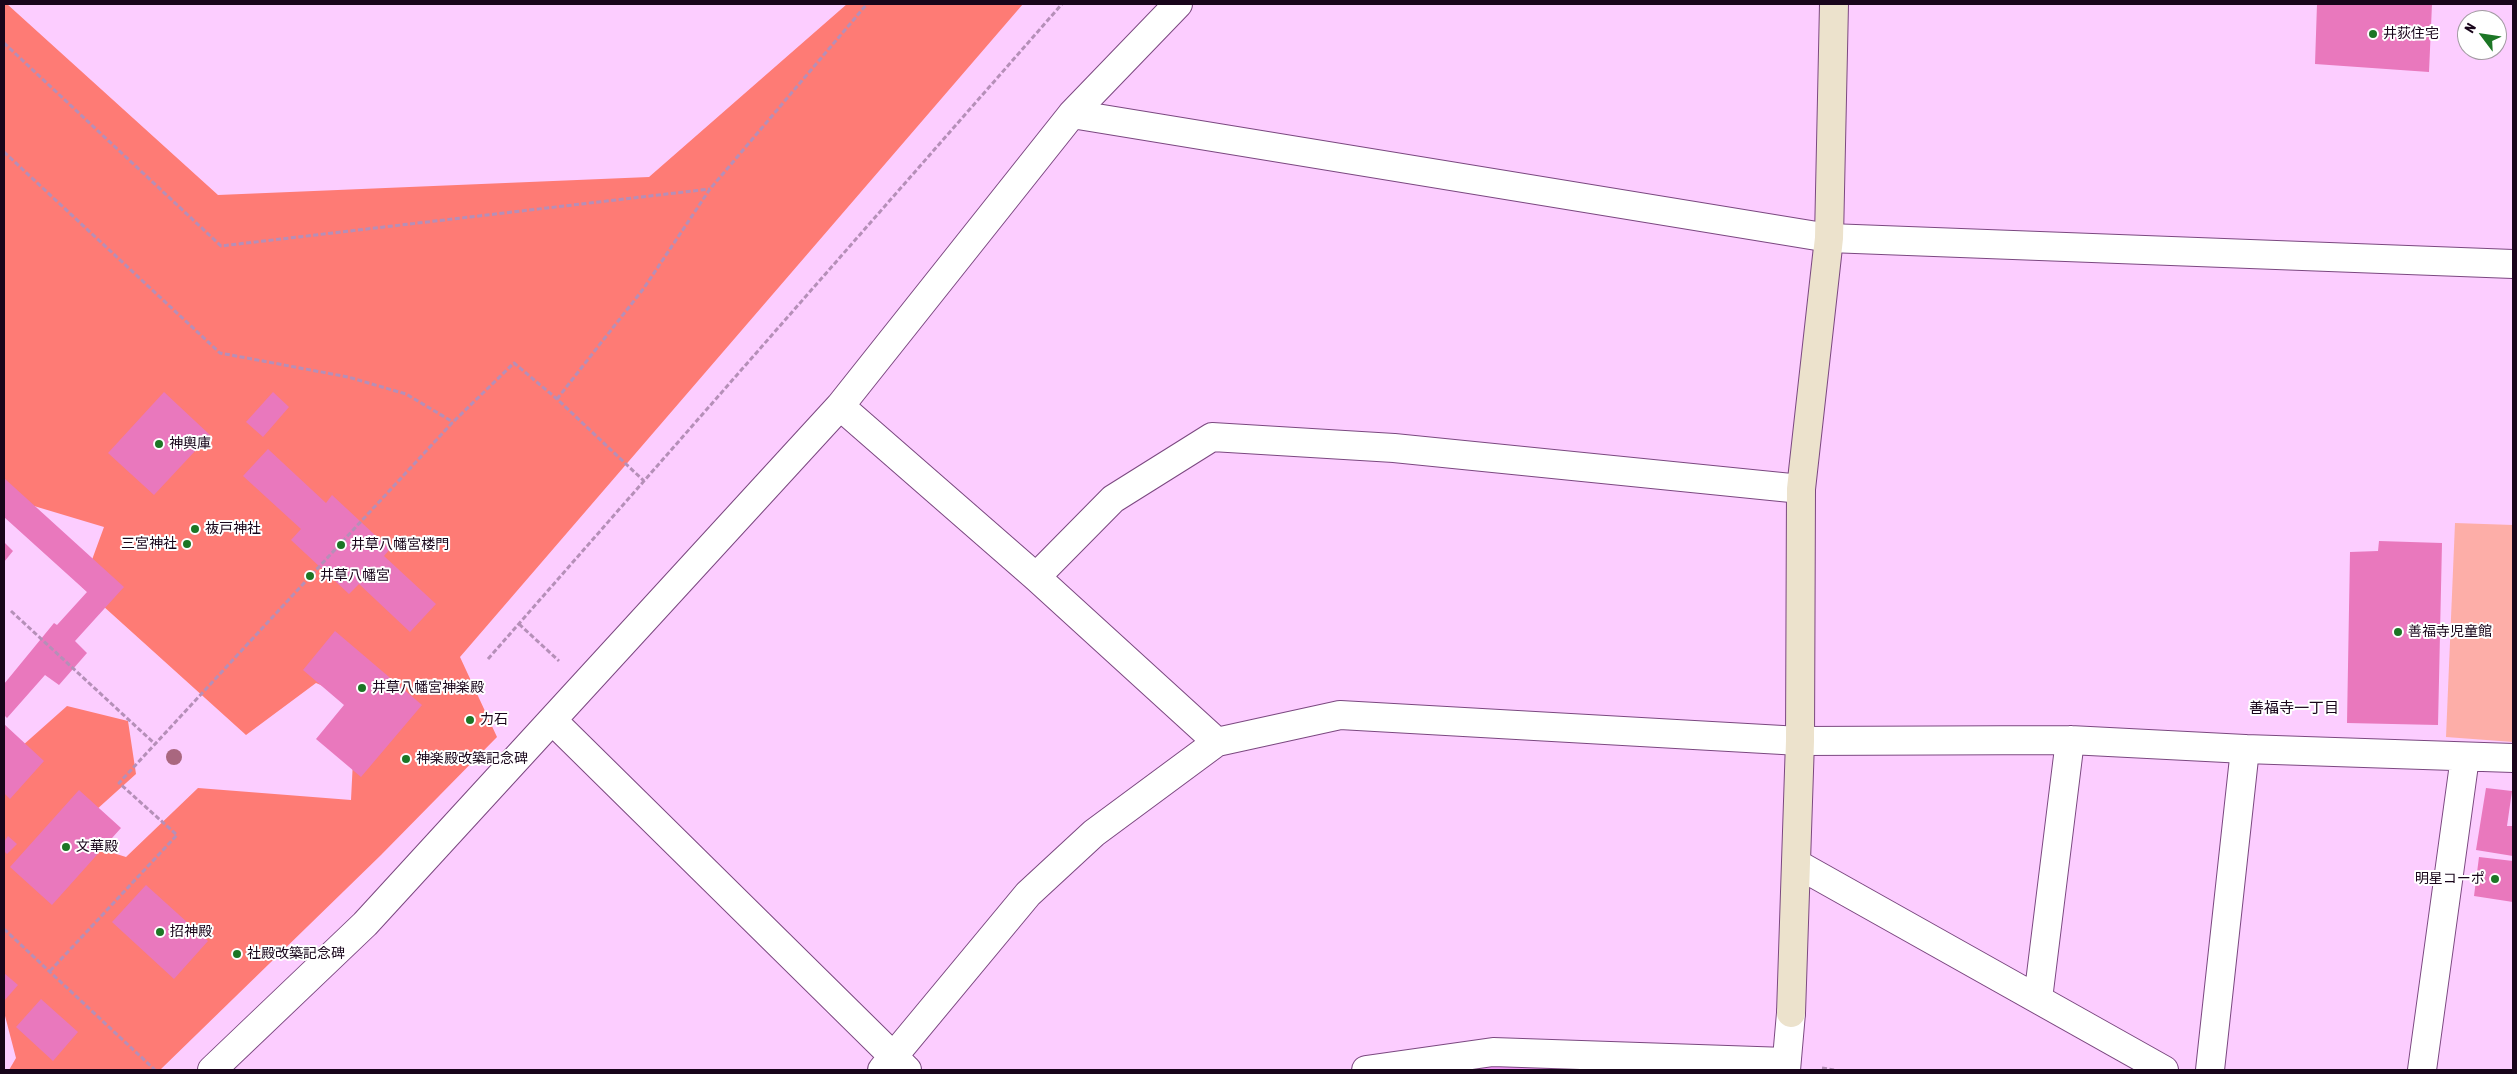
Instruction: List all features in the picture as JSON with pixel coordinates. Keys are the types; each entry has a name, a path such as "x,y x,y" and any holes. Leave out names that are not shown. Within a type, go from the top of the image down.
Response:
{"street":[{"path":"212,1070 365,924 586,686 840,406 1072,114 1178,4"},
{"path":"1366,1070 1493,1052 1786,1067 1791,1013 1797,864 1800,741 1801,489 1829,238 1834,4"},
{"path":"1072,114 1829,238 2513,264"},
{"path":"840,406 1036,577 1217,742"},
{"path":"1036,577 1113,499 1212,437 1394,448 1801,489"},
{"path":"553,721 894,1065 1028,894 1094,833 1217,742 1340,715 1800,741 2070,740 2245,749 2513,758"},
{"path":"2038,999 2070,740"},
{"path":"2210,1070 2245,749"},
{"path":"2422,1070 2465,757"},
{"path":"1797,864 2164,1070"}],"path":[{"path":"557,399 644,288 710,189 867,4"},
{"path":"488,659 1062,4"},
{"path":"4,43 221,246 710,189"},
{"path":"4,152 220,353 356,379 406,394 453,422"},
{"path":"50,971 177,835 119,783 453,422 514,363 557,399 644,481"},
{"path":"10,611 155,744"},
{"path":"519,624 586,686"},
{"path":"4,929 155,1070"}],"shaded area":[{"name":"井草八幡宮","path":"4,4 7,4 218,195 649,177 847,4 1023,4 460,657 497,737 381,855 160,1070 9,1070 16,1058 4,1012 4,762 67,706 128,721 136,774 65,838 126,857 198,788 351,800 356,700 316,683 246,735 82,587 104,527 4,497"},
{"path":"2455,523 2513,525 2513,742 2446,737"},
{"path":"1484,1058 1655,1070 1387,1070"}],"building":[{"name":"井荻住宅","path":"2317,4 2432,4 2429,72 2315,64"},
{"name":"神輿庫","path":"164,392 210,435 154,495 108,453"},
{"path":"273,392 289,407 263,437 246,422"},
{"path":"268,449 326,503 332,495 390,549 384,556 436,604 410,632 359,584 349,594 291,540 301,529 243,476"},
{"path":"4,478 124,587 75,641 87,653 59,685 45,675 7,718 4,715 4,684 54,623 57,625 87,592 4,517"},
{"name":"善福寺児童館","path":"2379,541 2442,543 2438,725 2347,723 2350,552 2378,551"},
{"path":"4,542 13,551 4,562"},
{"name":"井草八幡宮神楽殿","path":"335,631 422,705 361,777 316,739 344,705 303,670"},
{"path":"4,724 44,761 10,799 4,793"},
{"path":"2486,788 2512,791 2507,826 2513,826 2513,856 2476,850"},
{"name":"文華殿","path":"79,790 121,828 52,905 10,867"},
{"path":"8,836 17,844 7,854 4,851 4,842"},
{"name":"明星コーポ","path":"2479,857 2513,861 2513,902 2474,896"},
{"name":"招神殿","path":"146,885 208,941 174,979 112,922"},
{"path":"4,973 18,985 4,1001"},
{"path":"41,999 78,1032 53,1061 16,1027"}],"place":[{"name":"井荻住宅","path":"2373,34"},
{"name":"神輿庫","path":"159,444"},
{"name":"鿆戸神社","path":"195,529"},
{"name":"三宮神社","path":"187,544"},
{"name":"井草八幡宮楼門","path":"341,545"},
{"name":"井草八幡宮","path":"310,576"},
{"name":"善福寺児童館","path":"2398,632"},
{"name":"井草八幡宮神楽殿","path":"362,688"},
{"name":"力石","path":"470,720"},
{"name":"神楽殿改築記念碑","path":"406,759"},
{"name":"文華殿","path":"66,847"},
{"name":"明星コーポ","path":"2495,879"},
{"name":"招神殿","path":"160,932"},
{"name":"社殿改築記念碑","path":"237,954"}],"district":[{"name":"善福寺一丁目","path":"2294,708"}]}
